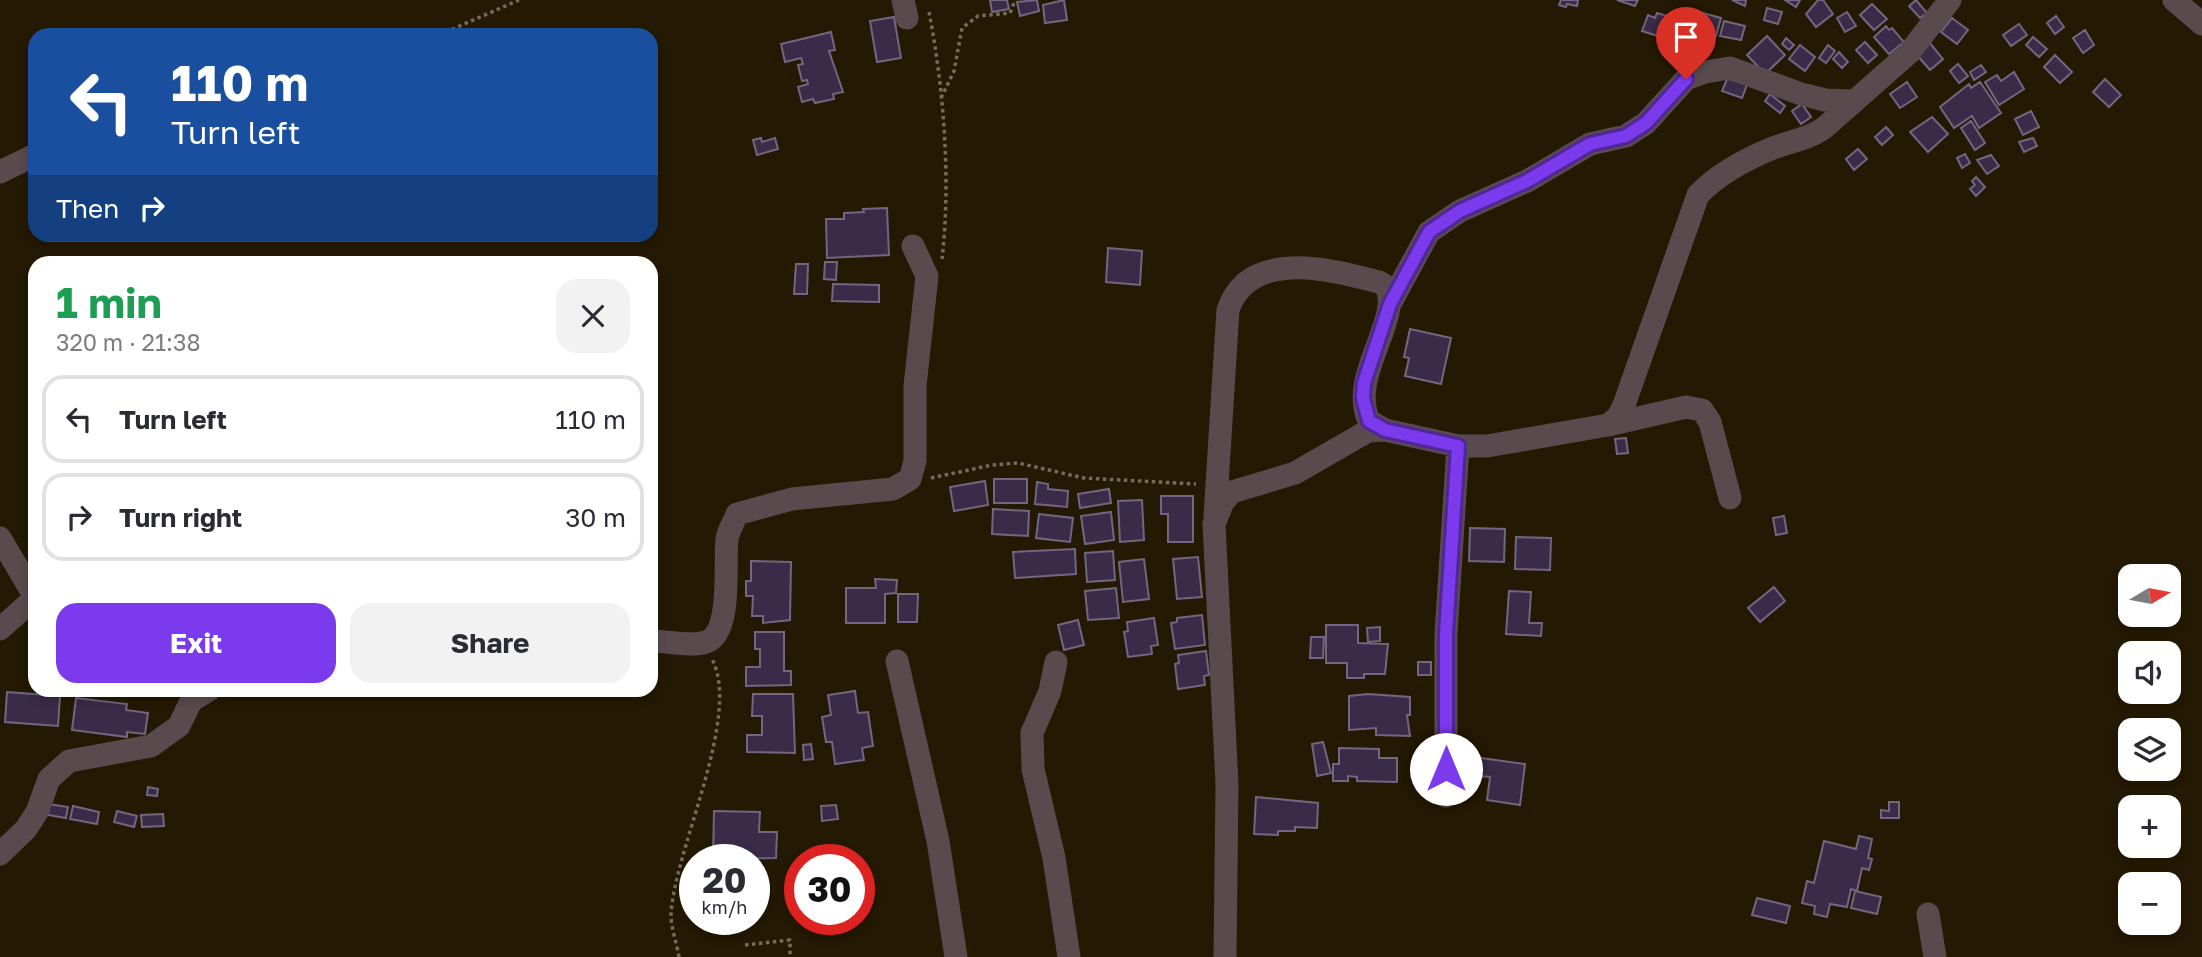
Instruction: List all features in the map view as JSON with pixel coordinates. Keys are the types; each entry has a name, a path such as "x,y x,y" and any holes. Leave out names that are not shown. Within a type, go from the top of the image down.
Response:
{"street":[{"path":"1608,425 1618,417 1624,405 1698,195 1716,179 1759,155 1814,135 1909,52 1950,0"},
{"path":"2174,0 2202,24"},
{"path":"1385,430 1369,421 1363,398 1364,383 1390,304 1429,232 1460,211 1527,181 1590,144 1626,136 1656,113 1686,79 1705,72 1730,68 1801,94 1825,100 1854,101"},
{"path":"0,172 28,158"},
{"path":"658,641 704,643 714,638 721,625 727,582 727,537 737,514 792,499 893,489 910,479 915,461 915,386 927,290 925,266 913,246"},
{"path":"1225,957 1227,784 1214,524 1228,310 1240,288 1278,270 1309,266 1379,282 1390,294 1390,304"},
{"path":"1214,524 1223,502 1232,492 1284,478 1368,431 1385,430 1458,446 1487,446 1608,425 1686,407 1702,410 1710,422 1730,498"},
{"path":"1446,796 1446,634 1458,446"},
{"path":"0,538 28,585"},
{"path":"0,629 28,603"},
{"path":"897,661 938,841 956,957"},
{"path":"1056,662 1050,691 1032,733 1033,769 1054,858 1069,957"},
{"path":"0,854 26,829 37,812 48,779 69,761 151,746 179,726 191,701 198,697"},
{"path":"1928,914 1935,957"}],"path":[{"path":"455,28 519,0"},
{"path":"926,0 940,100 947,216 941,267 936,280 927,290"},
{"path":"940,100 954,71 962,28 978,16 1010,13 1015,0"},
{"path":"902,485 992,465 1018,463 1084,478 1217,485"},
{"path":"679,957 671,917 674,894 696,819 717,716 721,676 710,656"},
{"path":"745,945 790,940 790,957"}],"building":[{"path":"990,0 1007,0 1009,9 992,12"},
{"path":"1037,0 1039,11 1020,16 1017,2"},
{"path":"1064,0 1067,20 1045,23 1043,5"},
{"path":"1561,0 1578,0 1577,6 1559,5"},
{"path":"1617,0 1638,0 1635,6"},
{"path":"1732,0 1746,0 1745,6"},
{"path":"1785,0 1800,0 1796,7"},
{"path":"1818,0 1823,0 1833,14 1816,27 1806,14"},
{"path":"1916,0 1927,13 1920,18 1909,6"},
{"path":"1872,4 1887,19 1874,30 1860,15"},
{"path":"1767,8 1782,12 1778,24 1764,20"},
{"path":"1847,12 1856,26 1845,32 1837,18"},
{"path":"1657,13 1674,18 1667,39 1642,31 1648,15 1655,18"},
{"path":"1703,13 1721,18 1716,36 1698,32"},
{"path":"2056,16 2064,27 2055,34 2047,23"},
{"path":"894,17 901,58 877,62 870,21"},
{"path":"1952,18 1968,30 1957,44 1941,32"},
{"path":"1724,21 1745,26 1741,40 1720,36"},
{"path":"2019,24 2027,35 2011,46 2003,35"},
{"path":"1886,26 1889,30 1892,28 1904,42 1889,54 1874,37"},
{"path":"2085,30 2094,45 2083,53 2073,38"},
{"path":"831,32 835,50 829,51 843,92 833,94 834,99 815,103 813,99 802,102 798,87 808,84 807,80 802,81 798,65 803,64 801,58 785,62 781,44"},
{"path":"1691,35 1701,39 1696,53 1686,49"},
{"path":"1767,36 1785,55 1765,74 1747,55"},
{"path":"2033,37 2047,49 2039,57 2026,45"},
{"path":"1786,38 1794,45 1789,50 1782,44"},
{"path":"1865,42 1877,55 1868,63 1856,50"},
{"path":"1929,42 1943,59 1930,70 1916,54"},
{"path":"1800,45 1815,57 1805,71 1789,59"},
{"path":"1828,45 1835,51 1826,63 1819,58"},
{"path":"1839,52 1848,62 1842,68 1833,59"},
{"path":"2055,55 2072,72 2060,83 2044,67"},
{"path":"1958,64 1968,76 1959,83 1950,71"},
{"path":"1981,65 1986,72 1974,80 1970,72"},
{"path":"2014,72 2024,89 1999,105 1985,82 1997,75 2001,81"},
{"path":"1727,79 1748,82 1742,98 1722,91"},
{"path":"2105,79 2121,95 2109,107 2093,92"},
{"path":"1907,82 1917,97 1900,108 1890,94"},
{"path":"1980,82 2001,113 1979,128 1972,116 1954,128 1940,107 1969,84 1971,88"},
{"path":"1770,94 1785,106 1780,113 1765,101"},
{"path":"1802,104 1811,117 1801,124 1792,111"},
{"path":"2031,111 2039,127 2023,135 2015,119"},
{"path":"1932,117 1948,134 1928,152 1910,132"},
{"path":"1971,121 1985,143 1975,150 1961,128"},
{"path":"1886,127 1893,135 1882,145 1875,137"},
{"path":"761,138 762,142 775,138 778,149 757,155 753,140"},
{"path":"2033,138 2037,146 2024,152 2019,142"},
{"path":"1858,149 1867,159 1854,170 1846,159"},
{"path":"1965,154 1970,163 1962,168 1957,158"},
{"path":"1991,155 1999,166 1987,174 1977,160"},
{"path":"1976,177 1985,187 1976,196 1970,189 1975,185 1972,181"},
{"path":"887,208 889,255 827,258 826,219 844,219 844,213 864,212 863,209"},
{"path":"1108,248 1142,251 1140,285 1106,282"},
{"path":"825,262 837,262 836,280 824,279"},
{"path":"796,264 808,264 807,294 794,294"},
{"path":"833,284 879,285 879,302 832,301"},
{"path":"1410,329 1451,338 1441,384 1405,376 1409,358 1404,357"},
{"path":"1626,438 1628,453 1617,454 1615,439"},
{"path":"994,479 1027,479 1027,503 994,503"},
{"path":"985,481 988,505 954,511 950,487"},
{"path":"1037,482 1048,484 1048,489 1068,491 1067,507 1035,504"},
{"path":"1109,489 1111,503 1080,508 1078,494"},
{"path":"1161,496 1193,496 1193,542 1168,542 1168,514 1161,514"},
{"path":"1142,500 1144,540 1120,542 1118,501"},
{"path":"993,509 1029,511 1028,536 992,534"},
{"path":"1111,512 1114,540 1085,544 1081,516"},
{"path":"1039,514 1073,518 1070,542 1036,538"},
{"path":"1784,516 1787,533 1776,535 1773,518"},
{"path":"1470,528 1505,529 1504,562 1469,561"},
{"path":"1516,537 1551,538 1550,570 1515,569"},
{"path":"1075,549 1076,574 1015,578 1013,552"},
{"path":"1113,551 1115,580 1087,582 1085,553"},
{"path":"1198,557 1202,597 1177,599 1173,559"},
{"path":"1144,559 1149,599 1123,602 1119,562"},
{"path":"751,561 791,562 790,620 763,623 763,616 752,616 753,596 746,596 746,581 751,581"},
{"path":"875,579 897,580 896,593 885,594 885,623 846,623 846,588 876,588"},
{"path":"1774,587 1785,601 1760,622 1748,608"},
{"path":"1116,588 1119,618 1088,620 1085,591"},
{"path":"1509,591 1531,592 1529,623 1542,623 1541,636 1506,634"},
{"path":"898,594 918,594 917,622 898,622"},
{"path":"1202,615 1205,645 1175,649 1171,623 1177,622 1177,618"},
{"path":"1154,618 1158,645 1151,646 1152,654 1128,657 1124,632 1128,631 1127,622"},
{"path":"1078,620 1084,645 1064,650 1058,625"},
{"path":"1326,625 1358,625 1358,643 1388,644 1385,674 1364,674 1364,678 1347,678 1347,663 1326,663"},
{"path":"1380,627 1380,641 1368,642 1367,628"},
{"path":"755,632 784,632 784,671 791,671 791,685 746,686 746,667 760,667 760,649 755,649"},
{"path":"1311,637 1324,637 1323,658 1310,658"},
{"path":"1206,651 1209,675 1204,676 1205,685 1178,689 1175,664 1179,663 1178,655"},
{"path":"1418,662 1431,662 1431,675 1418,675"},
{"path":"855,691 858,713 868,712 873,746 862,748 864,760 835,764 832,742 826,742 822,717 831,715 828,695"},
{"path":"7,692 28,694 28,697 60,697 58,726 5,722"},
{"path":"753,694 793,694 795,753 747,752 747,735 762,735 762,716 752,716"},
{"path":"1368,694 1410,697 1410,715 1407,715 1410,736 1376,735 1376,728 1349,730 1349,696"},
{"path":"76,698 127,704 126,710 148,713 145,734 127,732 127,737 72,730"},
{"path":"1323,742 1331,773 1317,776 1312,744"},
{"path":"811,744 813,759 804,760 803,745"},
{"path":"1339,748 1379,749 1379,758 1397,758 1397,782 1357,781 1357,777 1348,776 1348,781 1333,781 1333,764 1339,764"},
{"path":"1481,758 1525,764 1520,805 1487,800 1490,777 1479,776"},
{"path":"148,787 158,789 157,796 147,795"},
{"path":"1256,797 1318,803 1317,828 1295,827 1295,831 1278,831 1278,835 1254,834"},
{"path":"1889,802 1899,802 1899,818 1881,818 1881,810 1889,811"},
{"path":"49,804 68,807 66,818 48,815"},
{"path":"836,805 838,819 822,821 821,806"},
{"path":"73,806 99,812 97,824 70,819"},
{"path":"117,811 137,816 134,827 114,822"},
{"path":"714,811 760,812 759,832 777,832 776,858 770,858 770,844 713,844"},
{"path":"163,814 164,826 142,827 141,815"},
{"path":"1859,836 1872,839 1868,858 1872,859 1869,870 1862,868 1857,891 1851,889 1847,907 1830,904 1827,917 1814,914 1815,906 1802,903 1807,881 1814,883 1824,841 1856,849"},
{"path":"1855,891 1881,897 1877,914 1851,908"},
{"path":"1757,898 1790,906 1786,923 1752,915"}],"route":[{"path":"1446,769 1446,634 1458,446 1385,430 1369,421 1363,398 1364,383 1390,304 1403,275 1429,232 1460,211 1527,181 1590,144 1626,136 1667,104 1686,79"}]}
